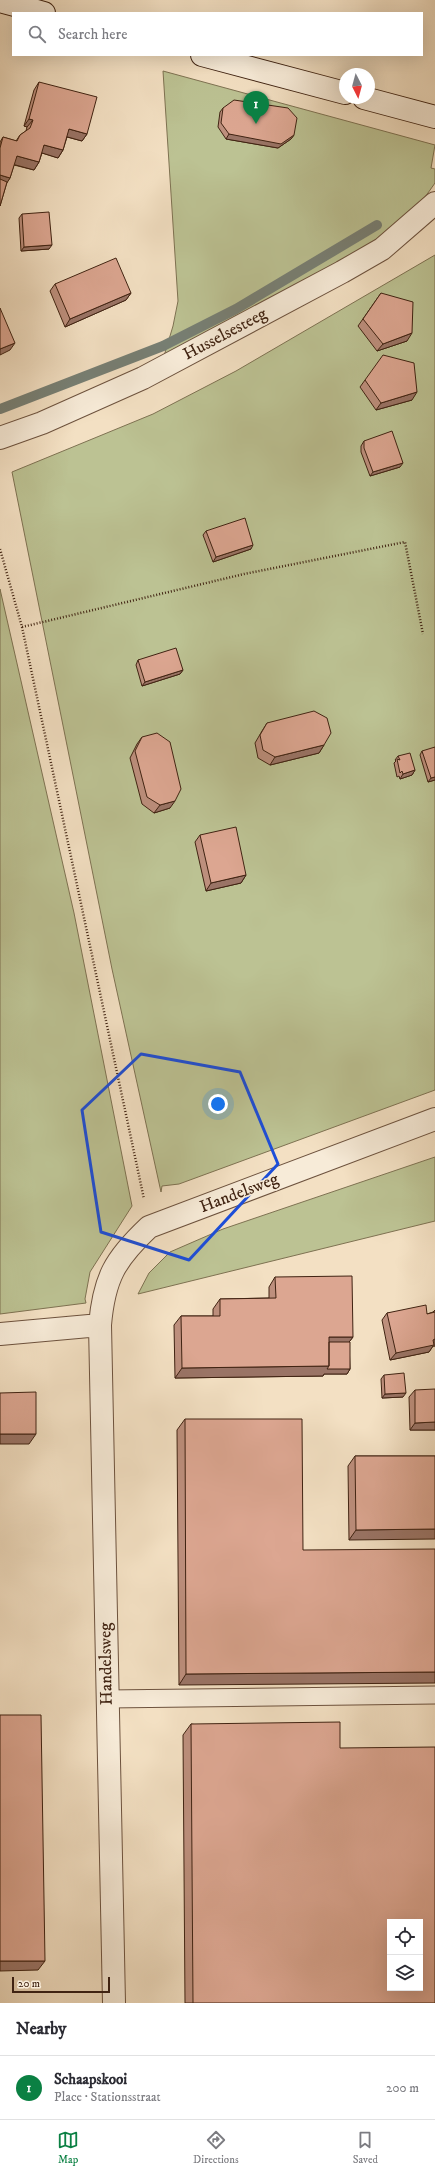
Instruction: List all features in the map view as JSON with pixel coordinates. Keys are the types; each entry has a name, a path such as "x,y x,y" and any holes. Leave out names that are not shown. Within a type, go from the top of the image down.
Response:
{"street":[{"path":"0,1 40,12"},
{"path":"206,56 339,91"},
{"path":"375,101 435,117"},
{"name":"Husselsesteeg","path":"0,438 42,423 143,378 342,272 382,249 435,203"},
{"name":"Handelsweg","path":"114,2003 100,1325 102,1300 110,1274 127,1248 149,1227 435,1119"},
{"path":"0,1334 100,1325"}],"lane":[{"path":"107,1699 435,1695"}],"path":[{"path":"22,627 244,574 405,542 423,634"},
{"path":"0,549 22,627 149,1227"}],"highlighted area":[{"path":"141,1054 240,1072 278,1164 189,1260 101,1232 82,1110"}],"green space":[{"path":"163,71 435,145 431,168 435,169 435,183 423,200 380,239 332,268 164,356 173,326 178,301"},
{"path":"435,255 435,1090 179,1184 162,1186 161,1192 112,969 12,472 153,414 236,371"},
{"path":"0,589 74,913 132,1206 90,1272 85,1299 86,1303 0,1314"},
{"path":"435,1157 435,1221 138,1294 149,1273 170,1252 223,1229"}],"building":[{"path":"39,82 97,97 87,134 69,129 63,150 44,145 39,162 17,156 10,178 0,175 0,148 3,137 17,141 20,135 30,128 33,120 29,119"},
{"path":"234,100 288,108 297,118 294,135 281,144 229,134 221,123 223,108"},
{"path":"0,179 7,182 0,206"},
{"path":"49,212 52,245 24,247 22,214"},
{"path":"116,258 131,293 70,319 55,284"},
{"path":"381,293 413,302 412,333 383,344 363,319"},
{"path":"0,308 15,343 0,349"},
{"path":"383,355 414,363 417,392 381,403 365,380"},
{"path":"392,431 403,463 373,472 364,448 364,441"},
{"path":"245,518 253,545 216,557 206,531"},
{"path":"176,648 183,670 145,682 138,660"},
{"path":"314,711 327,718 331,733 324,745 275,757 263,750 260,735 267,723"},
{"path":"157,733 170,742 181,789 175,801 160,805 147,797 135,751 142,737"},
{"path":"435,747 435,777 431,778 422,751"},
{"path":"410,753 415,770 403,774 402,771 400,773 397,759 400,760 398,756"},
{"path":"236,827 246,875 211,883 200,835"},
{"path":"352,1276 353,1337 329,1337 329,1366 182,1368 181,1316 220,1316 220,1299 276,1298 275,1277"},
{"path":"426,1305 427,1314 435,1312 434,1345 396,1353 387,1313"},
{"path":"329,1342 350,1342 350,1369 327,1369 329,1366"},
{"path":"404,1373 406,1393 385,1394 384,1375"},
{"path":"435,1389 435,1422 415,1423 415,1390"},
{"path":"36,1392 36,1434 0,1434 0,1393"},
{"path":"185,1419 302,1419 303,1550 435,1549 435,1672 186,1674"},
{"path":"355,1456 435,1456 435,1529 356,1530"},
{"path":"0,1715 41,1715 45,1961 0,1961"},
{"path":"340,1722 340,1748 435,1747 435,2003 193,2003 191,1724"}],"waterway":[{"path":"0,409 163,346 236,309 377,225"}],"place":[{"name":"Schaapskooi","path":"256,124"}]}
